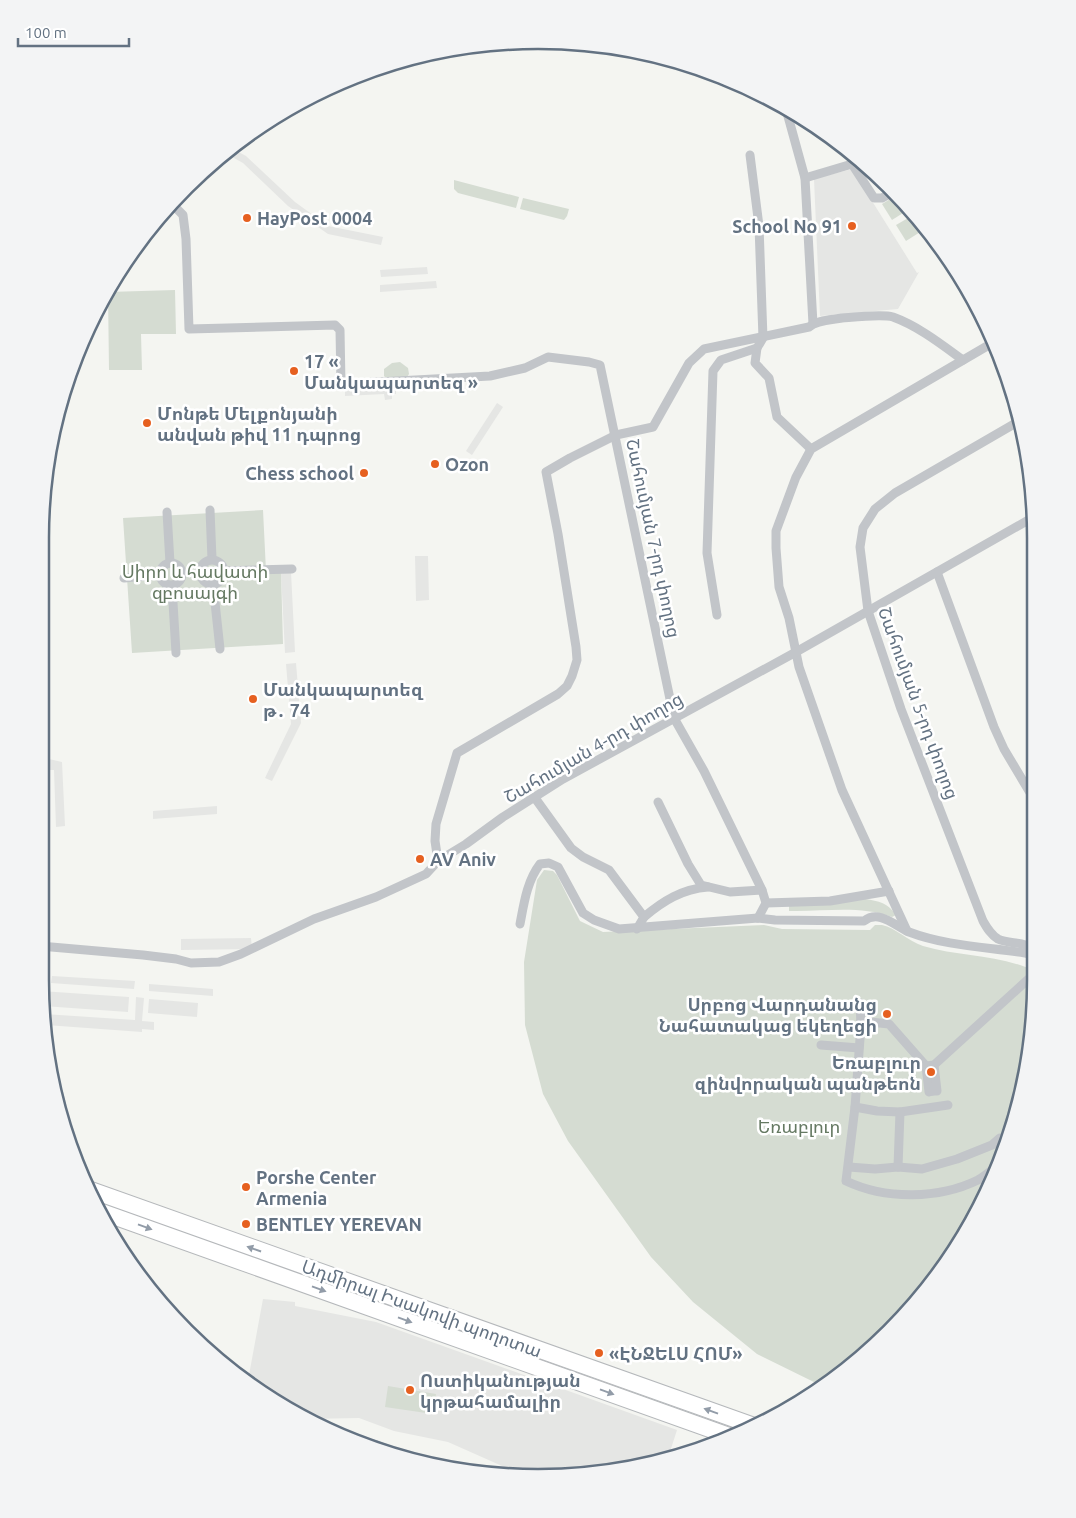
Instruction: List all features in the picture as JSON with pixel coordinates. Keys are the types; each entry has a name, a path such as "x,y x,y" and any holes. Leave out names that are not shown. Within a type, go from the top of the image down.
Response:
{"highway":[{"path":"95,1187 104,1194"},
{"name":"Ադմիրալ Իսակովի պողոտա","path":"97,1192 745,1423"},
{"name":"Ադմիրալ Իսակովի պողոտա","path":"108,1214 722,1433"}],"street":[{"path":"788,117 805,178 813,324"},
{"path":"750,155 759,226 763,338 757,348 755,363 769,378 777,417 811,449"},
{"path":"805,178 852,164 874,198 882,198 887,195"},
{"name":"Շահումյան 7-րդ փողոց","path":"176,208 183,215 186,239 189,329 334,325 340,330 341,384 490,376 526,368 548,357 600,365 674,718 704,771 762,890 766,903"},
{"path":"438,861 435,841 436,824 457,753 558,694 567,686 577,660 574,626 546,472 616,435 653,426 689,364 704,349 763,338 809,327 828,320 860,316 892,317 926,334 963,360"},
{"path":"907,931 842,790 799,667 789,618 779,587 776,531 796,477 811,449 988,346"},
{"path":"718,615 707,553 712,371 721,360 757,348"},
{"name":"Շահումյան 5-րդ փողոց","path":"1014,424 894,493 875,509 863,528 860,547 868,611 901,710 983,921 989,932 996,938 1027,945"},
{"path":"210,510 212,560"},
{"path":"167,512 170,563"},
{"name":"Շահումյան 4-րդ փողոց","path":"49,947 143,954 191,963 219,962 241,954 314,919 376,897 426,874 438,861 562,779 796,652 1026,521"},
{"path":"212,560 221,563 224,571 222,580 214,584 204,582 199,573 203,563 212,560"},
{"path":"170,563 178,566 182,574 180,582 172,586 164,583 159,575 162,567 170,563"},
{"path":"224,571 292,568"},
{"path":"937,572 994,727 1004,749 1027,785"},
{"path":"182,574 199,573"},
{"path":"124,578 159,575"},
{"path":"214,584 220,649"},
{"path":"172,586 176,653"},
{"path":"535,798 571,848 583,857 609,870 644,917"},
{"path":"658,802 688,864 701,885 730,892 762,890"},
{"path":"520,924 525,894 534,872 540,864 549,863 558,867 583,913 610,927 619,929 758,918 775,920 864,921 871,917 888,919 907,931 940,941 1027,954"},
{"path":"637,929 644,917 669,898 708,887"},
{"path":"758,918 766,903 830,900 889,891"},
{"path":"930,1066 1027,980"},
{"path":"860,1003 861,1021 855,1106 846,1181 860,1188 903,1195 944,1192 966,1185 987,1174"},
{"path":"861,1021 889,1024 930,1066 937,1091 933,1091 935,1106"},
{"path":"821,1045 859,1048"},
{"path":"855,1106 877,1111 900,1112 948,1105"},
{"path":"898,1167 900,1112"},
{"path":"849,1167 922,1169 957,1159 992,1145 1000,1138"}],"shaded area":[{"path":"238,152 246,156 295,202 328,226 383,237 381,245 328,234 288,206 243,163 232,157"},
{"name":"School No 91","path":"852,169 917,273 919,272 898,309 820,316 814,179"},
{"path":"427,267 428,274 381,277 380,270"},
{"path":"436,281 437,288 380,292 380,285"},
{"path":"396,386 396,394 392,394 392,399 385,400 384,394 345,396 345,388"},
{"path":"497,403 503,407 472,455 466,451"},
{"path":"415,556 428,556 429,600 416,601"},
{"path":"281,572 291,572 295,652 285,653"},
{"path":"296,663 301,723 272,781 265,778 291,724 286,664"},
{"path":"49,759 62,762 65,826 56,827 54,770 49,770"},
{"path":"217,806 217,814 153,819 153,811"},
{"path":"251,938 252,949 181,950 181,939"},
{"path":"52,976 135,981 134,989 51,983"},
{"path":"149,984 213,989 213,996 149,991"},
{"path":"49,992 129,997 128,1012 50,1006"},
{"path":"136,997 144,998 142,1021 154,1022 154,1030 142,1029 142,1032 51,1025 50,1014 135,1020"},
{"path":"149,999 198,1003 197,1017 148,1013"},
{"name":"Ոստիկանության կրթահամալիր","path":"263,1299 295,1302 295,1306 376,1322 677,1430 670,1451 665,1453 602,1465 570,1468 507,1468 448,1442 394,1431 359,1418 321,1419 293,1404 249,1375"}],"green space":[{"path":"454,180 519,197 516,208 458,193 454,189"},
{"path":"523,198 569,209 567,216 564,220 520,209"},
{"path":"891,199 904,213 892,220 882,204"},
{"path":"908,218 920,232 906,241 896,225"},
{"path":"175,290 176,334 141,334 142,370 109,370 108,304 115,292"},
{"path":"400,362 408,368 409,374 405,380 388,380 384,376 384,369 392,363"},
{"name":"Սիրո և հավատի զբոսայգի","path":"263,510 266,571 281,572 283,644 132,653 123,518"},
{"name":"Եռաբլուր","path":"544,870 553,871 557,875 580,921 603,932 764,925 782,929 870,930 875,925 882,925 923,946 937,950 1008,961 1027,968 1023,1044 1011,1107 990,1167 977,1196 945,1252 906,1303 861,1348 816,1383 757,1354 693,1302 651,1257 568,1141 543,1094 525,1025 524,962 537,880"},
{"path":"865,899 883,903 896,915 892,917 880,913 854,910 789,911 789,905"},
{"path":"388,1386 436,1394 433,1414 385,1407"}],"place":[{"name":"HayPost 0004","path":"247,218"},
{"name":"School No 91","path":"852,226"},
{"name":"17 « Մանկապարտեզ »","path":"294,371"},
{"name":"Մոնթե Մելքոնյանի անվան թիվ 11 դպրոց","path":"147,423"},
{"name":"Ozon","path":"435,464"},
{"name":"Chess school","path":"364,473"},
{"name":"Մանկապարտեզ թ․ 74","path":"253,699"},
{"name":"AV Aniv","path":"420,859"},
{"name":"Սրբոց Վարդանանց Նահատակաց եկեղեցի","path":"887,1014"},
{"name":"Եռաբլուր զինվորական պանթեոն","path":"931,1072"},
{"name":"Porshe Center Armenia","path":"246,1187"},
{"name":"BENTLEY YEREVAN","path":"246,1224"},
{"name":"«ԷՆՋԵԼՍ ՀՈՄ»","path":"599,1353"},
{"name":"Ոստիկանության կրթահամալիր","path":"410,1390"}]}
